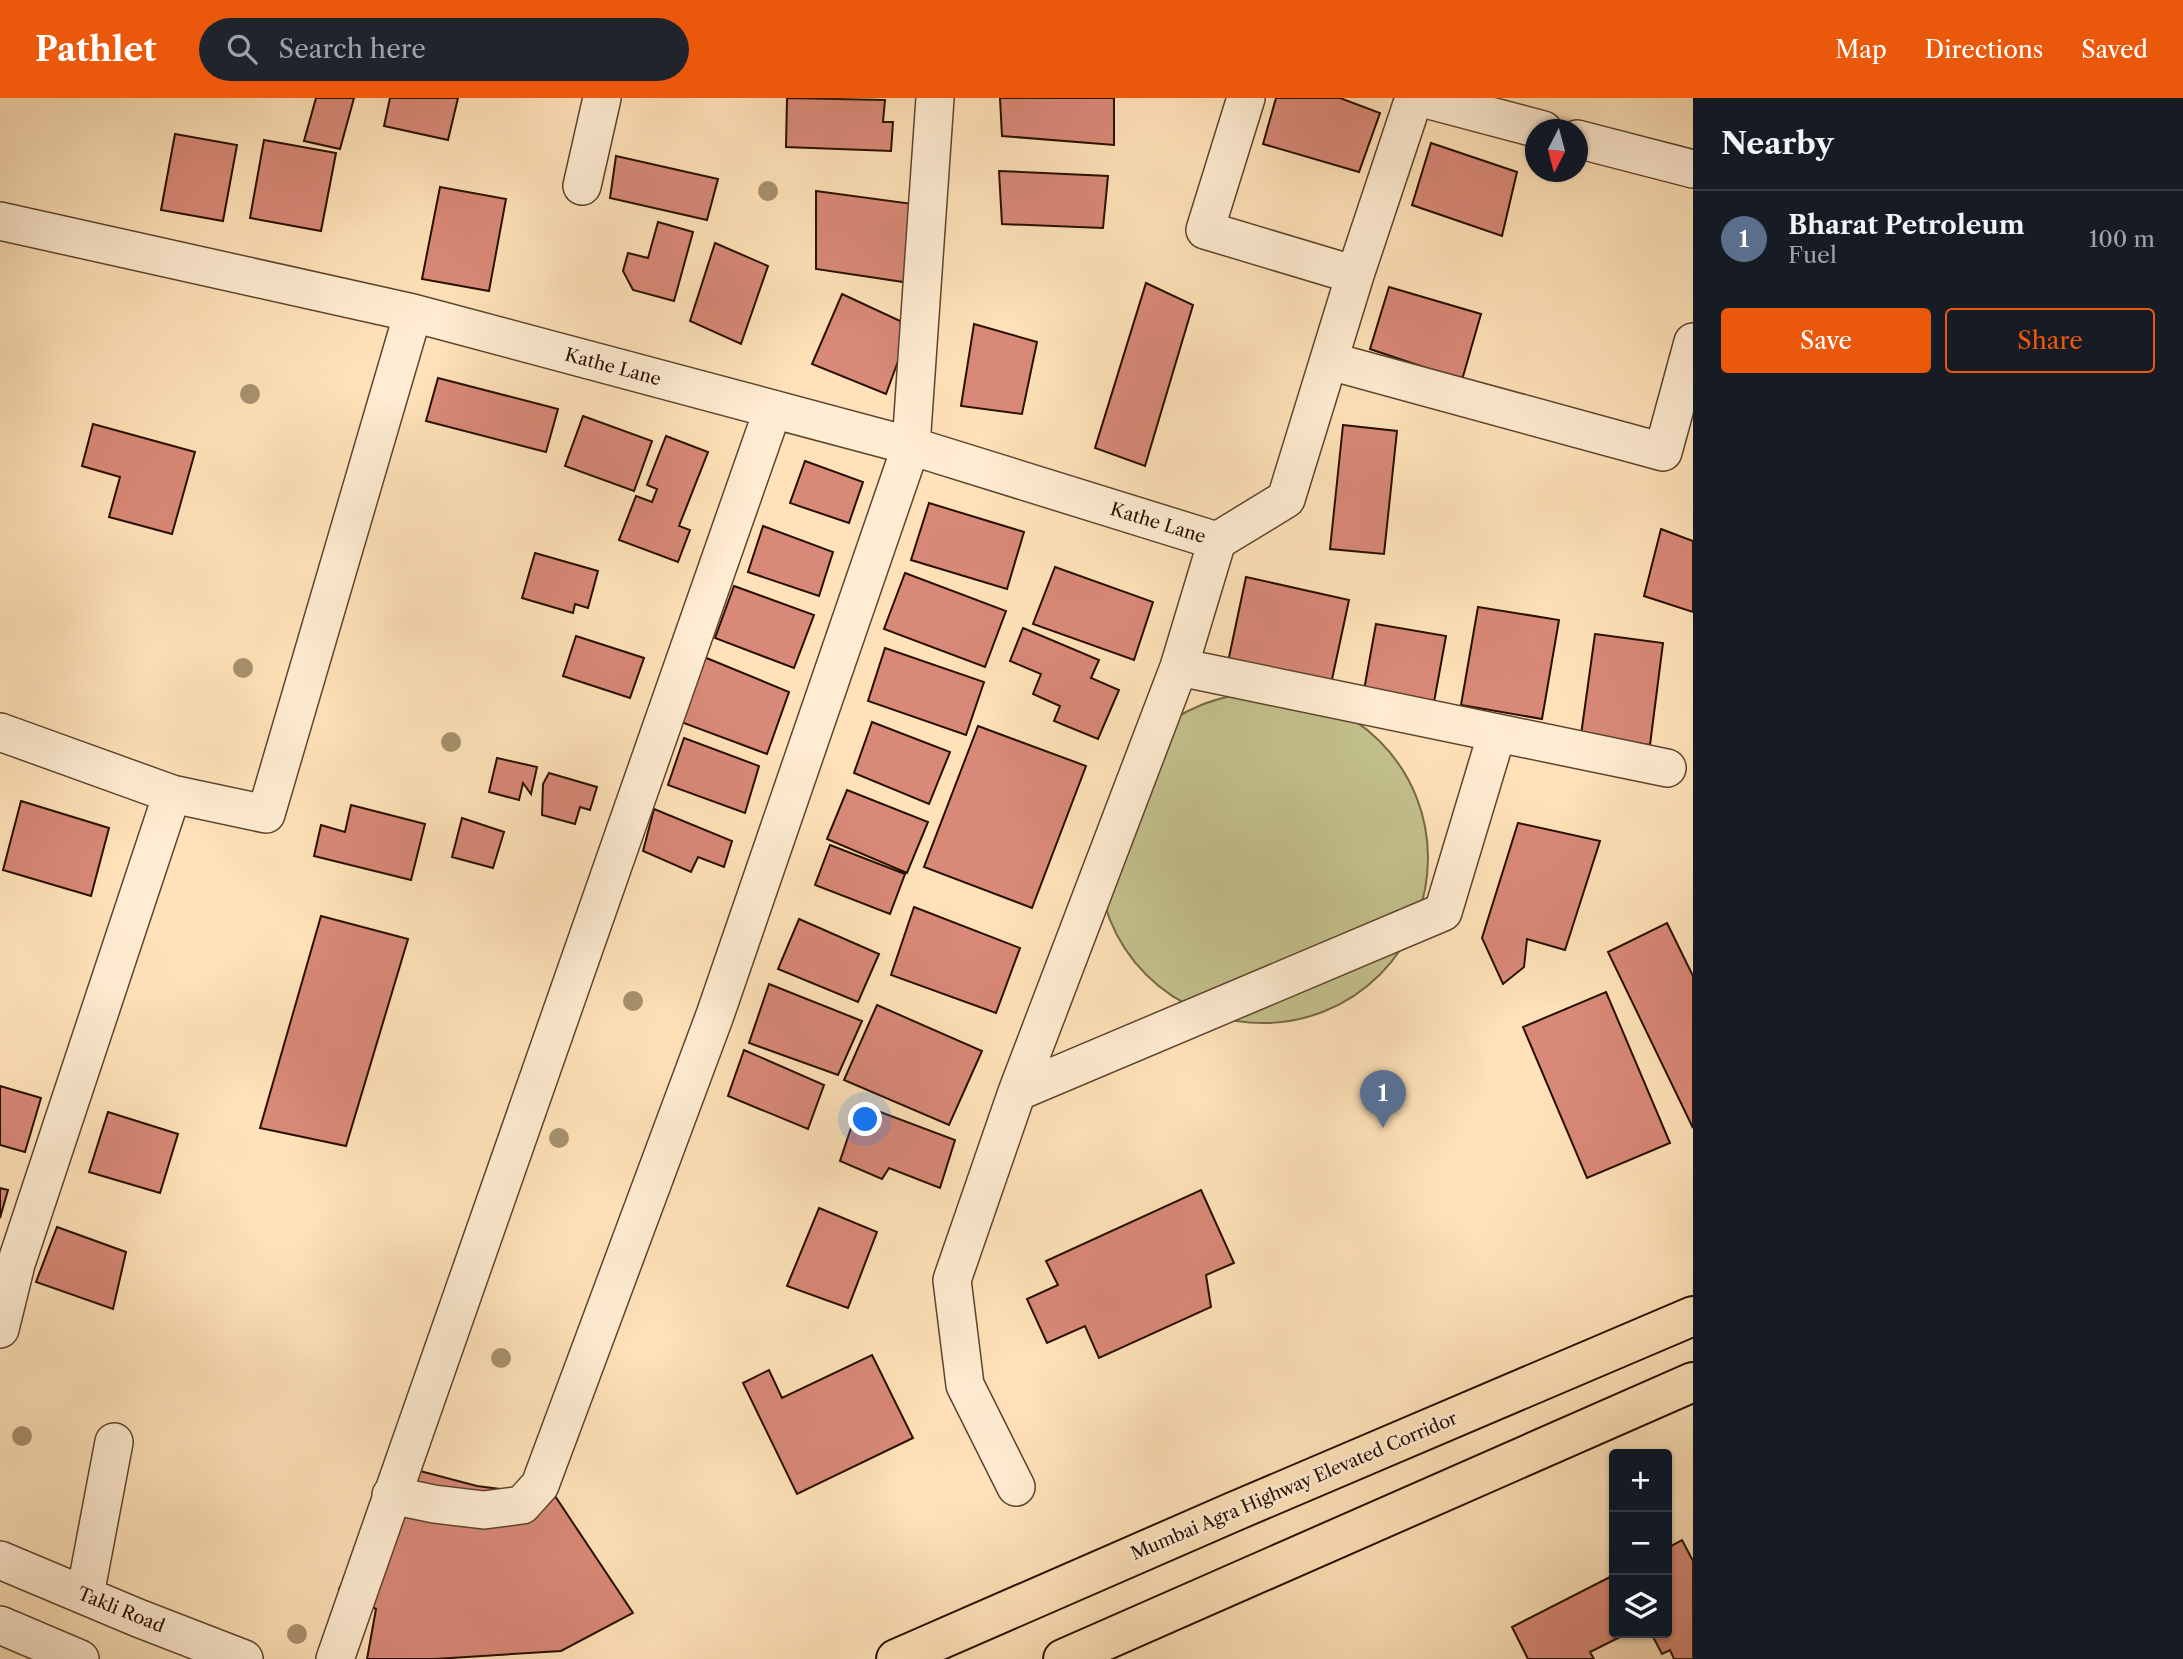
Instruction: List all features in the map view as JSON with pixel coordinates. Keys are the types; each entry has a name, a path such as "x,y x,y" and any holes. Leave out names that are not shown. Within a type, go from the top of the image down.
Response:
{"highway":[{"name":"Mumbai Agra Highway Elevated Corridor","path":"896,1659 1693,1316"},
{"path":"1063,1659 1693,1382"}],"street":[{"path":"582,186 602,98"},
{"path":"391,1495 433,1504 484,1510 522,1505 540,1485 715,1015 911,446 935,98"},
{"path":"1246,98 1205,230 1355,275"},
{"path":"1016,1487 965,1385 952,1280 1017,1092 1179,667 1217,541 1286,499 1355,275 1414,98"},
{"path":"1422,98 1525,125"},
{"path":"1588,142 1693,169"},
{"name":"Kathe Lane","path":"0,221 413,313 911,446 1217,541"},
{"path":"0,732 172,794 266,814 413,313"},
{"path":"1330,361 1663,452 1693,342"},
{"path":"335,1659 773,409"},
{"path":"1179,667 1667,768"},
{"path":"1017,1092 1443,912 1497,733"},
{"path":"0,1329 16,1264 172,794"},
{"path":"85,1595 114,1442"},
{"name":"Takli Road","path":"0,1560 244,1659"},
{"path":"0,1625 80,1659"}],"shaded area":[{"path":"1247,693 1279,693 1311,700 1341,712 1368,730 1391,753 1416,795 1425,826 1428,858 1425,890 1409,936 1391,963 1368,986 1341,1004 1311,1016 1279,1023 1247,1023 1215,1016 1185,1004 1158,986 1135,963 1117,936 1105,906 1098,874 1098,842 1105,810 1117,780 1135,753 1158,730 1185,712 1215,700"}],"building":[{"path":"316,98 354,98 340,149 304,141"},
{"path":"390,98 458,98 448,140 384,126"},
{"path":"787,98 885,100 883,122 893,122 891,151 786,147"},
{"path":"1000,98 1114,98 1114,145 1002,136"},
{"path":"1276,98 1340,98 1380,113 1359,172 1263,144"},
{"path":"175,134 237,145 223,221 161,210"},
{"path":"264,140 336,153 321,231 250,218"},
{"path":"1431,143 1517,172 1502,236 1412,205"},
{"path":"616,156 718,179 707,220 610,198"},
{"path":"999,171 1108,176 1103,228 1002,224"},
{"path":"440,187 506,199 489,291 422,279"},
{"path":"816,191 913,204 910,283 816,269"},
{"path":"658,222 693,232 674,301 633,290 623,271 628,253 648,258"},
{"path":"715,243 768,266 741,344 690,321"},
{"path":"1146,283 1193,305 1145,466 1095,448"},
{"path":"1389,287 1481,314 1462,380 1370,349"},
{"path":"842,294 911,326 886,394 812,364"},
{"path":"974,324 1037,342 1022,414 961,406"},
{"path":"438,378 558,409 546,452 426,421"},
{"path":"583,416 652,441 634,491 565,466"},
{"path":"93,424 195,452 172,534 109,517 120,477 82,466"},
{"path":"1343,425 1397,431 1384,554 1330,549"},
{"path":"666,436 708,452 679,526 690,530 678,562 619,540 636,496 652,502 657,489 647,485"},
{"path":"805,461 863,482 849,523 790,503"},
{"path":"929,503 1024,532 1007,589 911,560"},
{"path":"763,526 833,552 819,596 748,572"},
{"path":"1661,529 1693,541 1693,612 1644,596"},
{"path":"535,553 598,571 588,608 575,604 573,613 522,598"},
{"path":"1055,567 1153,602 1134,660 1033,624"},
{"path":"905,573 1006,611 985,667 884,629"},
{"path":"1246,577 1349,600 1331,684 1228,662"},
{"path":"734,586 814,615 794,668 715,638"},
{"path":"1478,607 1559,620 1542,719 1461,705"},
{"path":"1376,624 1446,636 1434,702 1364,690"},
{"path":"1023,628 1099,660 1091,678 1119,690 1098,739 1054,721 1060,706 1033,694 1041,674 1010,661"},
{"path":"1595,634 1663,643 1650,745 1581,735"},
{"path":"576,636 644,658 630,698 563,676"},
{"path":"885,648 984,682 966,735 868,701"},
{"path":"704,657 789,692 767,754 681,722"},
{"path":"872,722 950,752 929,804 854,773"},
{"path":"978,726 1086,766 1032,908 924,867"},
{"path":"684,738 759,766 745,813 668,785"},
{"path":"497,758 537,767 531,794 523,783 519,800 489,792"},
{"path":"549,773 597,787 590,810 580,807 575,824 542,815 543,784"},
{"path":"847,790 928,822 907,873 827,839"},
{"path":"21,801 109,828 91,896 3,870"},
{"path":"351,805 425,824 411,880 314,856 321,825 345,832"},
{"path":"654,809 732,841 724,867 698,857 691,872 643,851"},
{"path":"462,818 504,832 493,868 452,857"},
{"path":"1518,823 1600,841 1565,950 1527,939 1524,967 1503,984 1482,938"},
{"path":"830,845 905,874 890,914 815,885"},
{"path":"914,907 1020,948 996,1013 891,975"},
{"path":"321,916 408,939 346,1146 260,1128"},
{"path":"799,919 879,954 858,1002 778,969"},
{"path":"1667,923 1693,976 1693,1128 1608,952"},
{"path":"769,984 862,1021 838,1075 749,1043"},
{"path":"1606,992 1670,1143 1587,1178 1523,1027"},
{"path":"877,1005 982,1051 949,1125 844,1080"},
{"path":"744,1050 824,1085 808,1129 728,1096"},
{"path":"0,1086 41,1098 25,1152 0,1145"},
{"path":"859,1104 955,1140 940,1188 889,1168 882,1179 840,1161"},
{"path":"108,1112 178,1134 160,1193 89,1172"},
{"path":"0,1188 8,1190 0,1218"},
{"path":"1201,1190 1234,1263 1206,1275 1211,1307 1099,1358 1085,1326 1047,1343 1027,1299 1058,1285 1046,1261"},
{"path":"819,1208 877,1232 848,1308 787,1286"},
{"path":"57,1227 126,1252 113,1309 36,1282"},
{"path":"872,1355 913,1438 797,1494 743,1383 769,1370 782,1398"},
{"path":"401,1466 477,1486 555,1496 633,1613 561,1651 435,1659 367,1659 376,1609 339,1589"},
{"path":"1682,1540 1693,1561 1693,1659 1674,1659 1670,1650 1662,1654 1654,1638 1672,1638 1672,1545"},
{"path":"1609,1578 1609,1638 1618,1638 1590,1652 1594,1659 1528,1659 1512,1627"}],"place":[{"name":"Bharat Petroleum","path":"1383,1128"}]}
